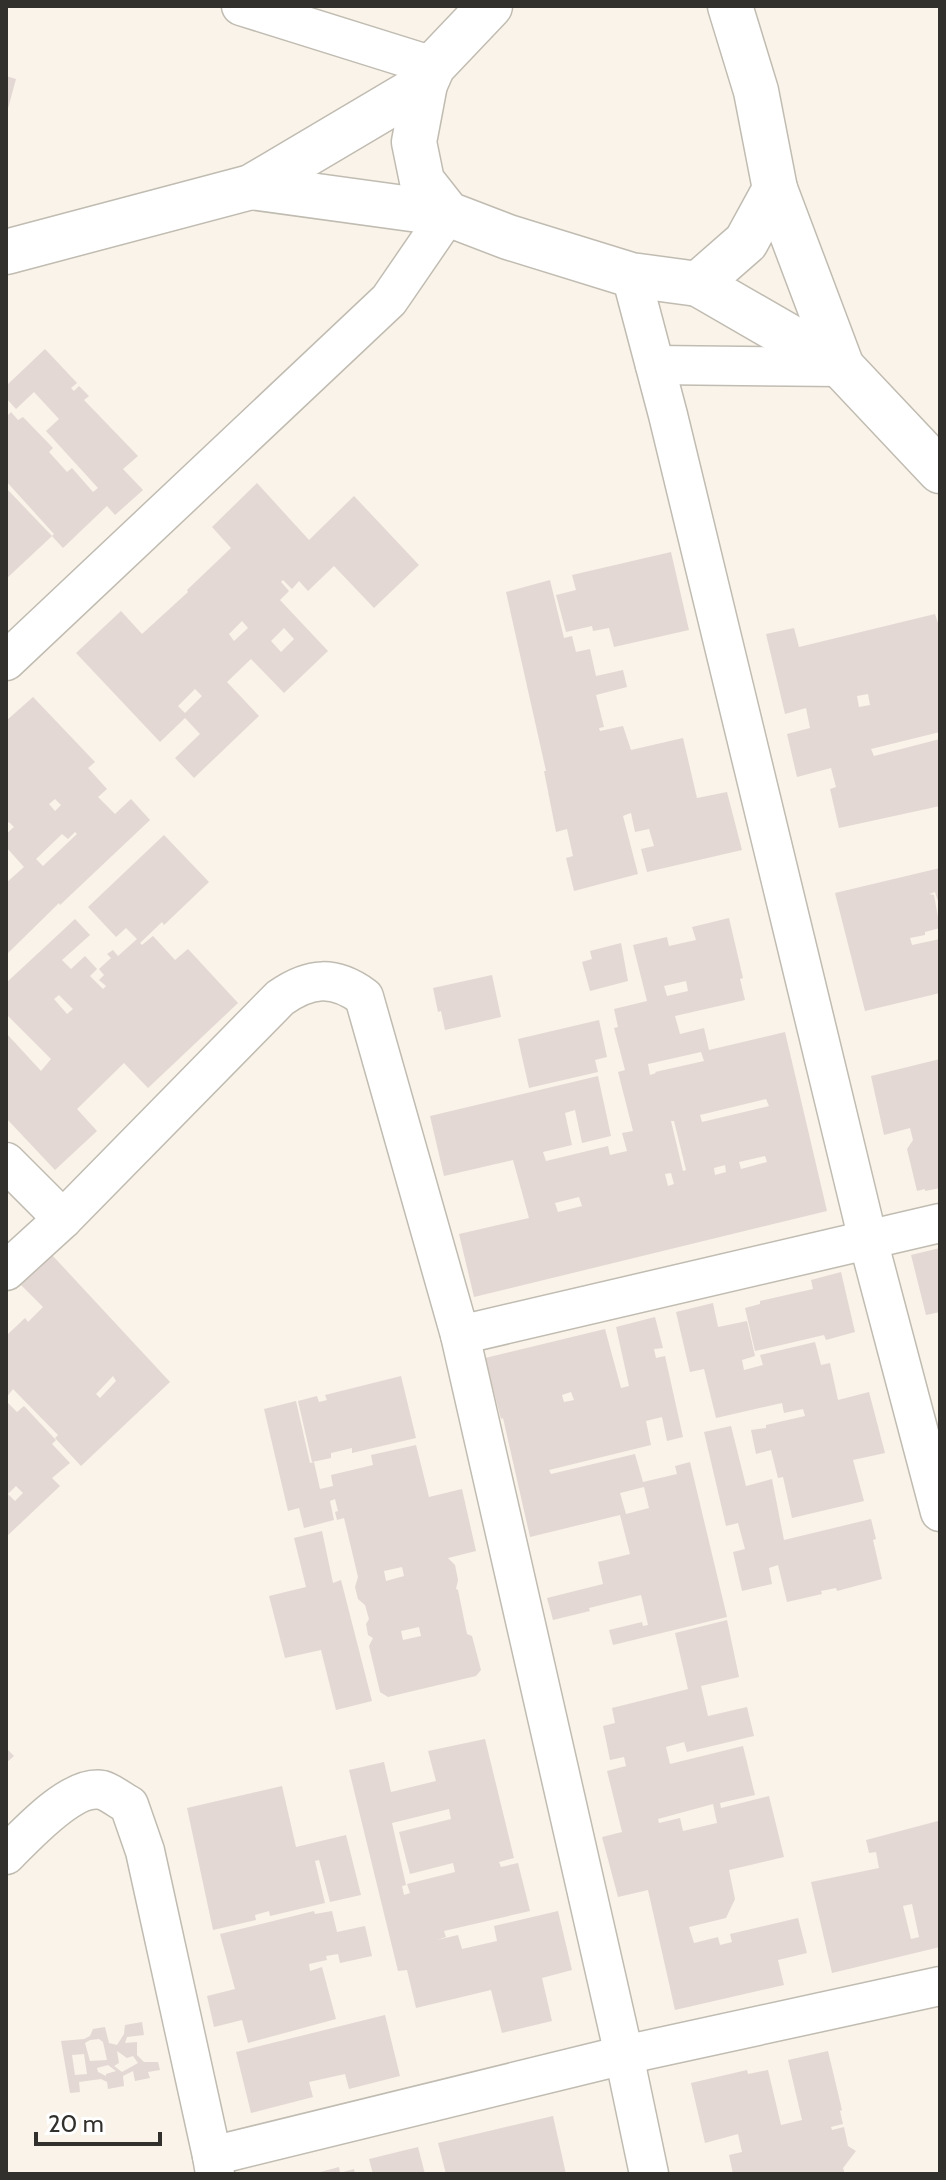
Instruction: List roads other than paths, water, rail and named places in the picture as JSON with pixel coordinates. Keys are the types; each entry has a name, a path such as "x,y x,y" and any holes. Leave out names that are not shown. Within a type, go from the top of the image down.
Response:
{"street":[{"path":"241,6 429,75"},
{"path":"6,252 251,187 429,75 490,6"},
{"path":"730,6 756,91 775,189 842,367"},
{"path":"429,75 414,142 422,181 448,214"},
{"path":"251,187 448,214 508,237 631,275 698,284 842,367 940,471"},
{"path":"698,284 746,242 775,189"},
{"path":"6,661 389,300 448,214"},
{"path":"631,275 868,1240 940,1512"},
{"path":"655,365 842,367"},
{"path":"6,1271 63,1219 280,998 297,987 326,980 350,987 364,997 460,1335 649,2174"},
{"path":"6,1162 63,1219"},
{"path":"460,1335 940,1223"},
{"path":"6,1855 41,1821 80,1792 102,1790 129,1805 145,1851 214,2165 624,2055 940,1986"}]}
